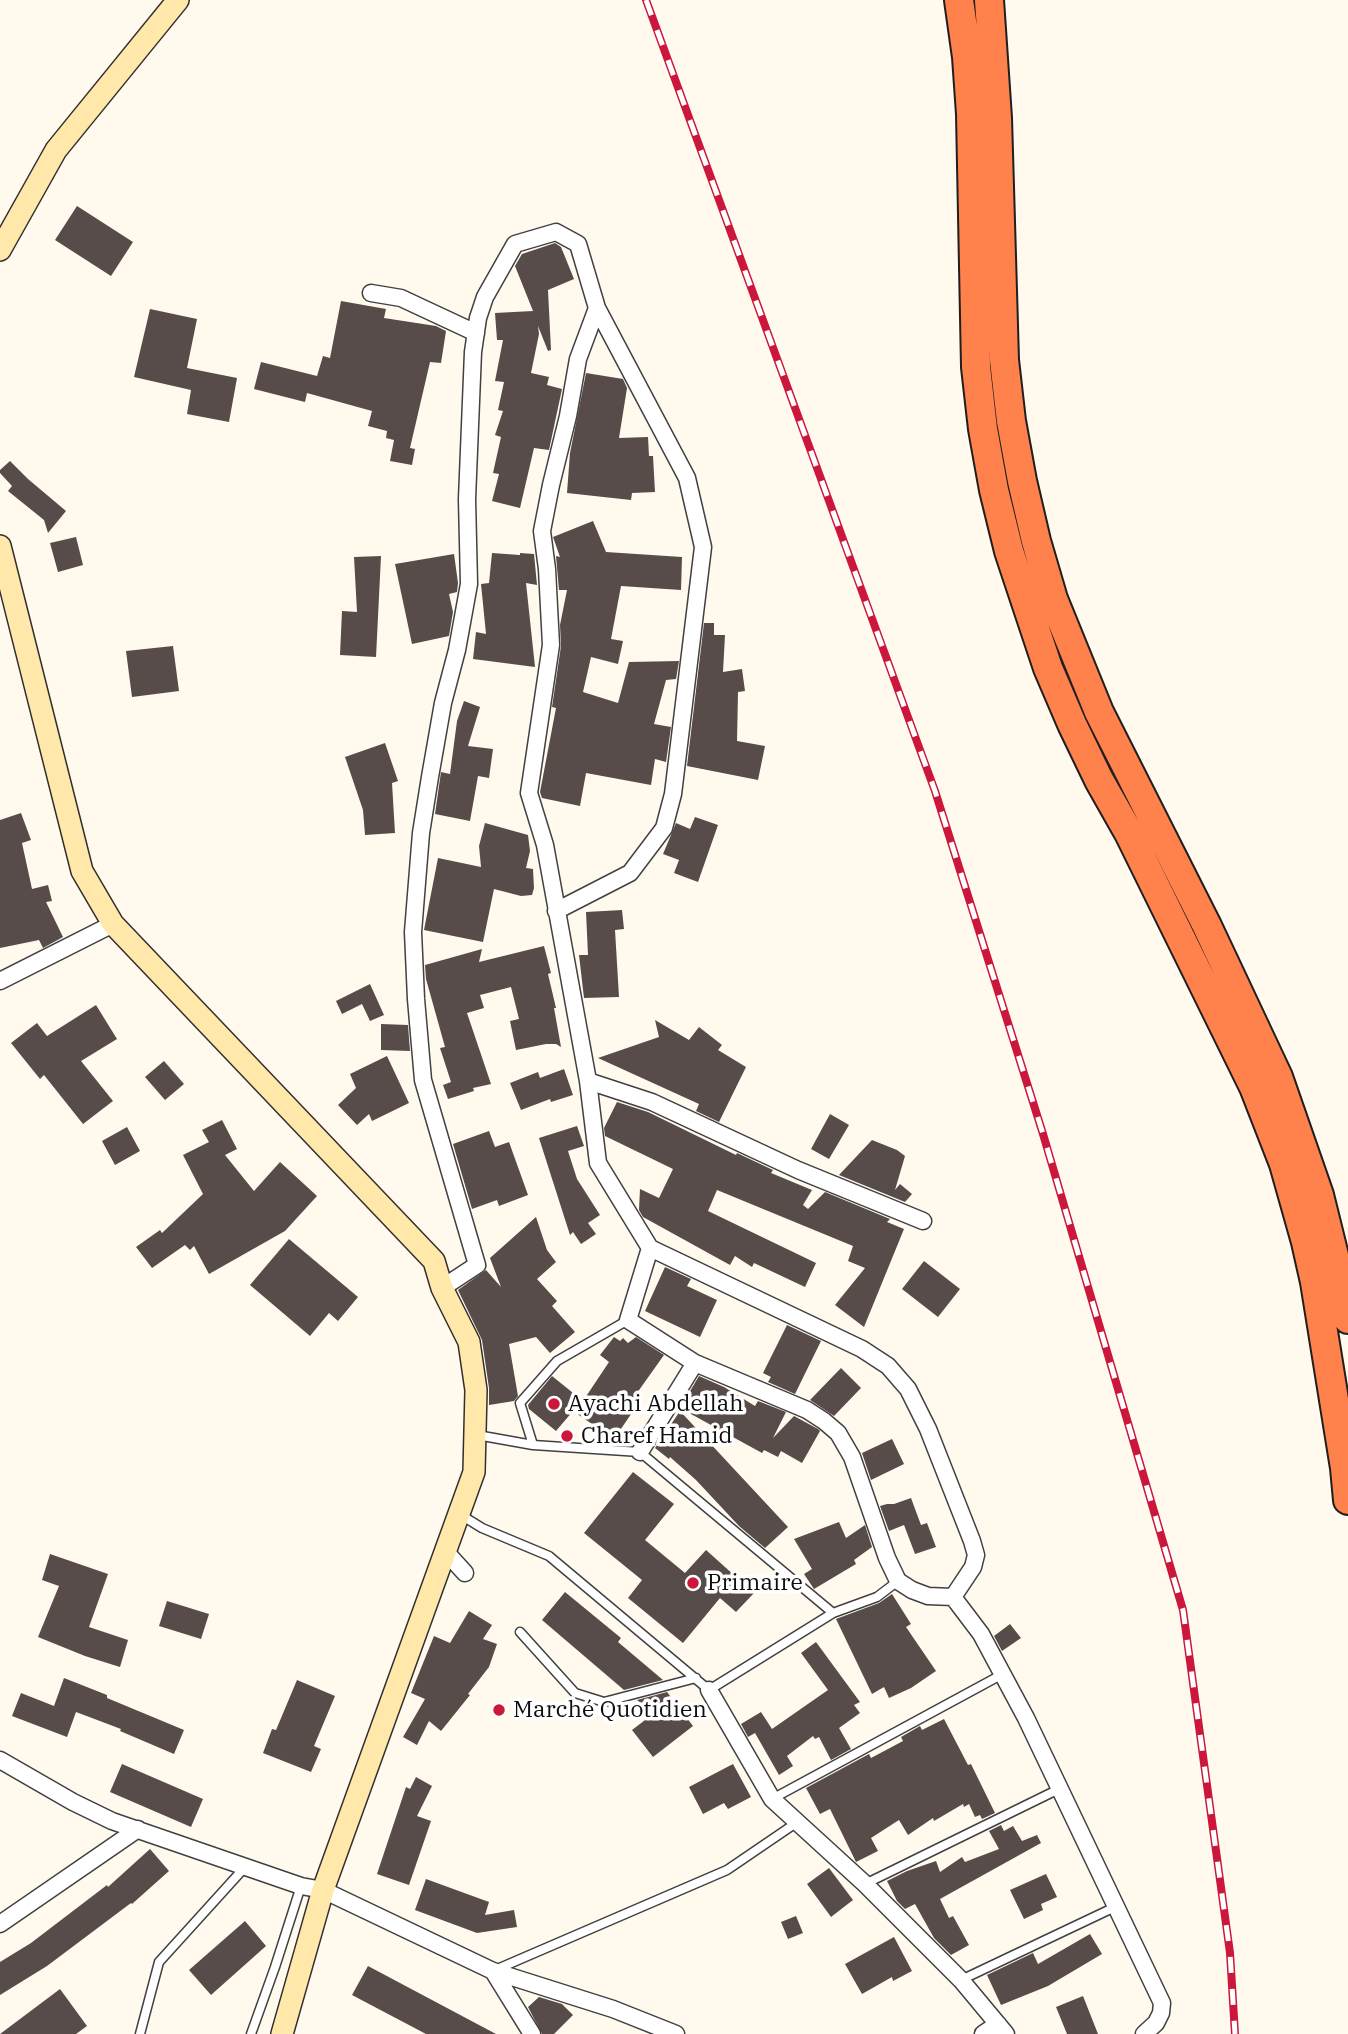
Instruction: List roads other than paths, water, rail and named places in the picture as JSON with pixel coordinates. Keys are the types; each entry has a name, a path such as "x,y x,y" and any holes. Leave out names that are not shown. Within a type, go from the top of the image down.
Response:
{"highway":[{"path":"950,0 967,57"},
{"path":"959,0 971,114 970,170 976,367 983,429 1009,551 1048,668 1072,724 1254,1087 1284,1164 1315,1282 1348,1500"},
{"path":"989,0 997,118 1004,360 1020,469 1036,541 1053,599 1100,712 1207,926 1278,1077 1319,1195 1348,1319"}],"main road":[{"path":"0,250 56,150 178,0"},
{"path":"0,546 82,871 113,924 434,1261 442,1288 468,1342 476,1390 474,1472 323,1890 282,2034"}],"street":[{"path":"442,1288 477,1265 423,1080 414,932 421,833 443,703 457,650 469,584 467,499 473,352 478,318 485,297 515,244 556,232 579,244 597,308 687,478 703,547 673,794 664,828 630,873 556,911"},
{"path":"371,293 401,298 476,333"},
{"path":"597,308 578,359 542,531 551,645 529,793 545,845 588,1082 598,1163 650,1248 862,1349 888,1366 908,1390 928,1429 976,1555 973,1567 953,1597"},
{"path":"0,981 113,924"},
{"path":"588,1082 652,1102 798,1170 923,1222"},
{"path":"650,1248 628,1321 695,1363 807,1410 838,1433 852,1457 887,1558 898,1581 928,1596 953,1597"},
{"path":"640,1452 695,1363"},
{"path":"445,1551 465,1573"},
{"path":"953,1597 981,1634 1026,1718 1162,2003 1156,2023 1144,2034"},
{"path":"709,1689 772,1799 865,1884 961,1980 1002,2029 983,2034"},
{"path":"0,1760 112,1821 301,1886 323,1890 493,1971 613,2009 676,2034"},
{"path":"0,1923 138,1829"},
{"path":"493,1971 531,2034"}],"lane":[{"path":"533,1445 520,1403 557,1361 628,1321"},
{"path":"474,1435 533,1445 640,1452 833,1613"},
{"path":"459,1514 482,1528 549,1556 709,1689 833,1613 877,1597 898,1581"},
{"path":"520,1632 575,1693 604,1702 695,1678"},
{"path":"772,1799 1001,1675"},
{"path":"865,1884 1059,1789"},
{"path":"493,1971 727,1871 796,1823"},
{"path":"140,2034 159,1962 246,1866"},
{"path":"251,2034 301,1886"},
{"path":"961,1980 1115,1907"},
{"path":"508,1996 521,1959"}],"railway":[{"path":"646,0 935,791 1043,1134 1183,1610 1230,1953 1235,2034"}],"place":[{"name":"Ayachi Abdellah","path":"554,1404"},
{"name":"Charef Hamid","path":"567,1436"},
{"name":"Primaire","path":"693,1583"},
{"name":"Marché Quotidien","path":"499,1710"}]}
